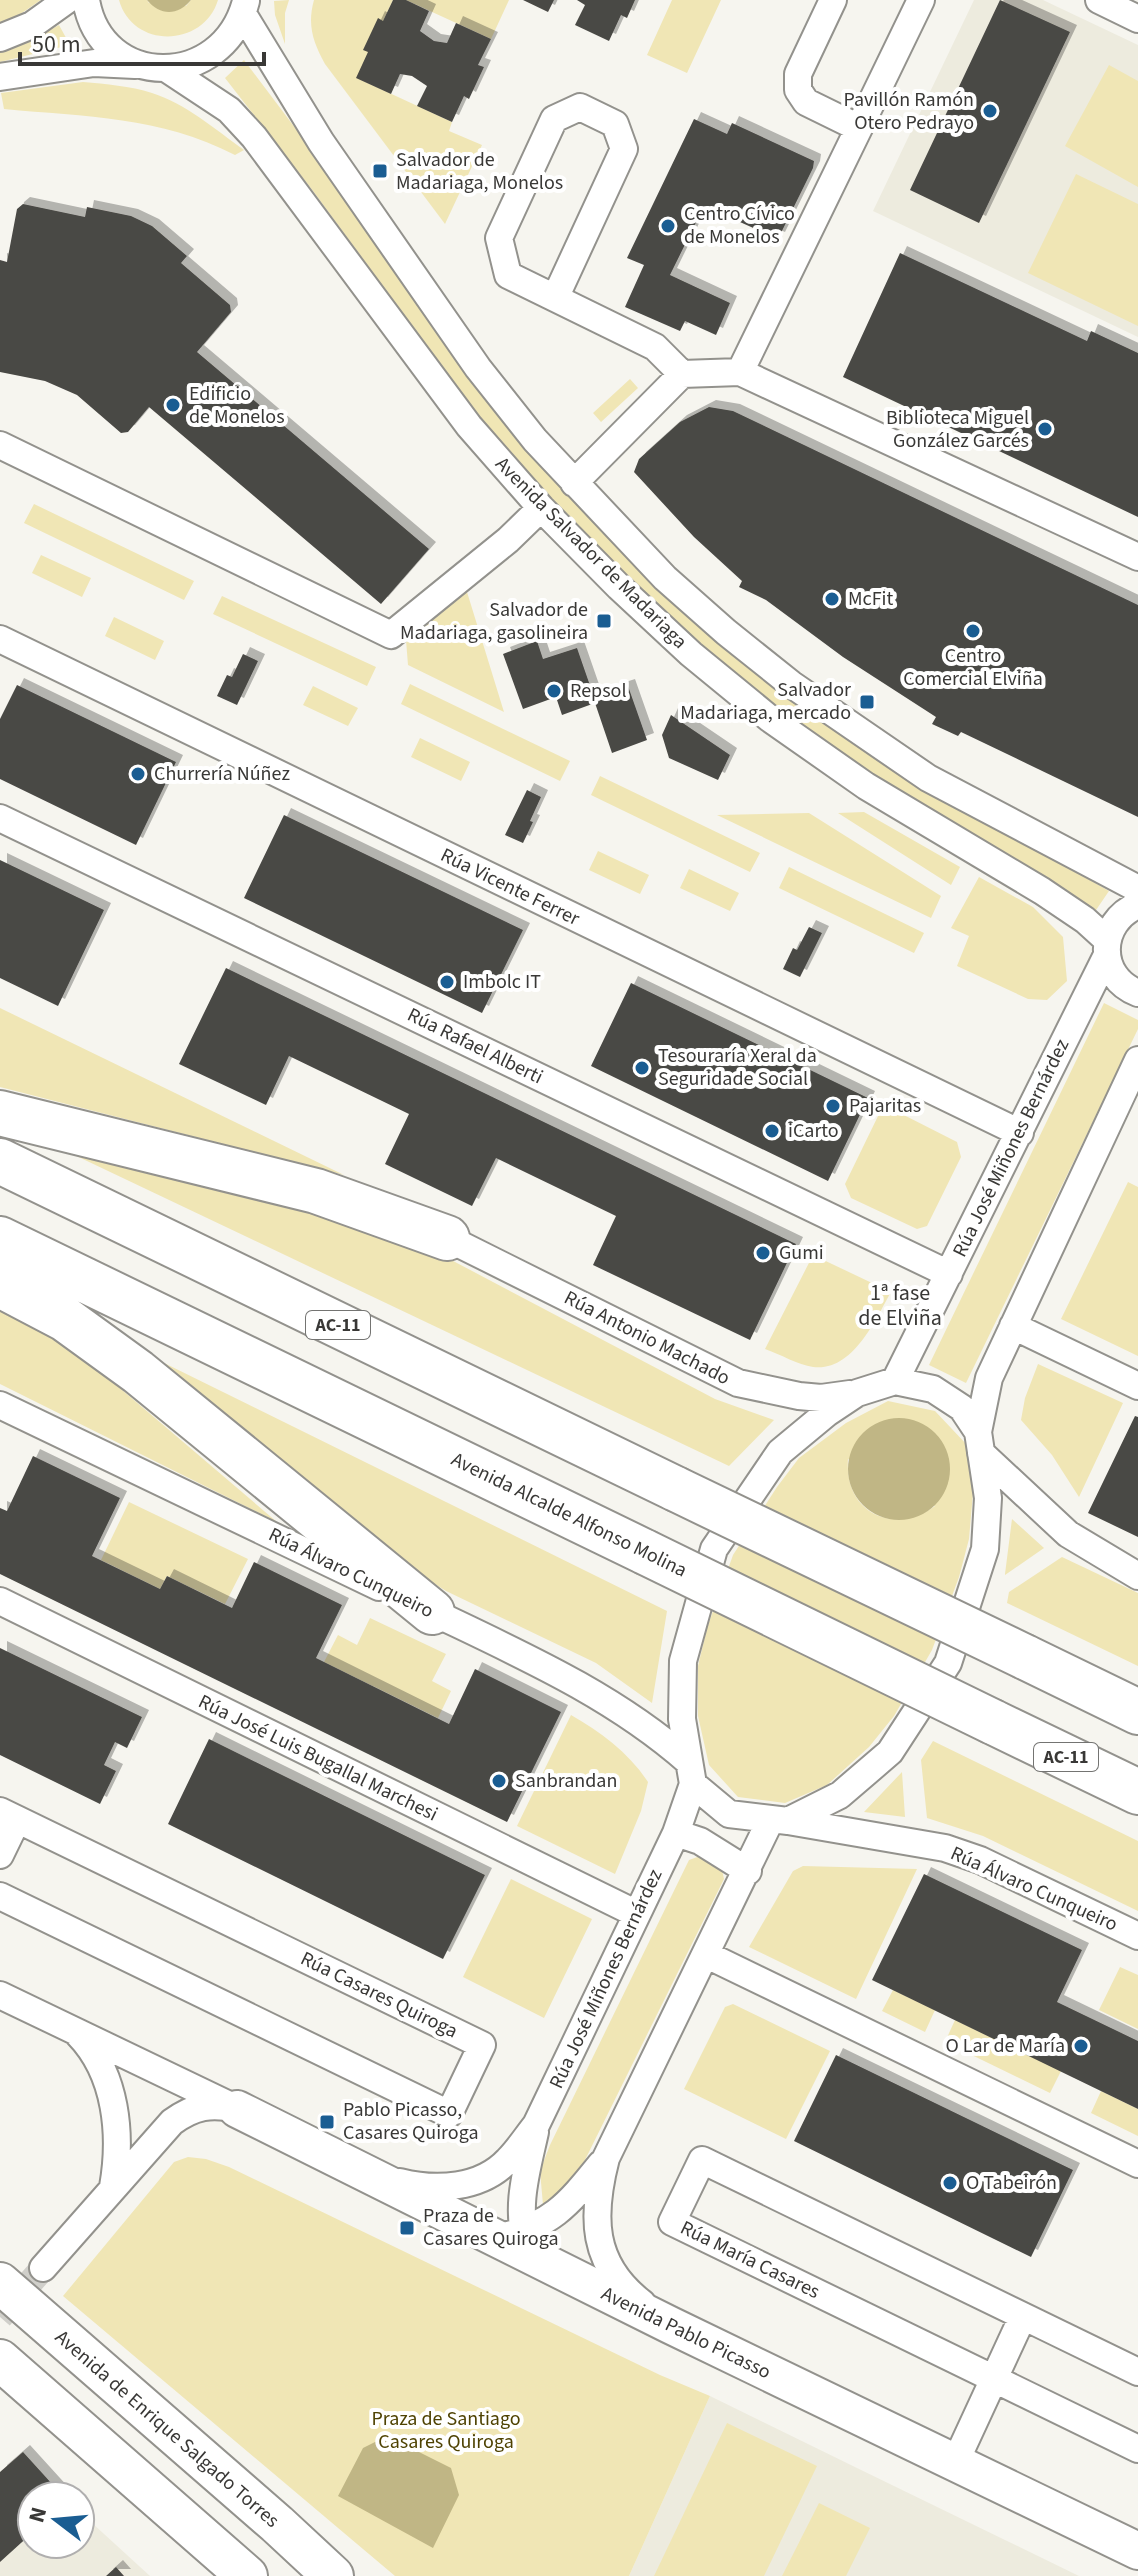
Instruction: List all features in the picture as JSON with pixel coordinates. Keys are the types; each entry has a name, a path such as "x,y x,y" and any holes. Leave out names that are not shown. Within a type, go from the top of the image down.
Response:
{"highway":[{"path":"0,1113 316,1191 447,1238"},
{"name":"AC-11","path":"0,1161 1138,1712"},
{"name":"Avenida Alcalde Alfonso Molina","path":"0,1239 1138,1792"},
{"path":"0,1285 65,1319 138,1372 432,1612"}],"main road":[{"name":"Avenida de Enrique Salgado Torres","path":"0,2283 333,2576"},
{"path":"0,2360 247,2576"}],"street":[{"path":"0,38 32,25 67,0"},
{"name":"Avenida Salvador de Madariaga","path":"86,0 88,13 100,35 116,51 154,67 229,110 254,137 469,426 541,508 619,587 691,654 769,718 866,786 1085,920 1106,948 1112,972 1121,984 1138,993"},
{"path":"833,0 798,74 798,90 806,102 859,128"},
{"path":"740,372 921,0"},
{"path":"1099,0 1138,19"},
{"path":"0,77 94,63 154,67 192,65 214,53 231,36 245,7"},
{"name":"Avenida Salvador de Madariaga","path":"245,7 321,142 478,368 535,440 665,578 791,684 928,778 1138,889"},
{"path":"556,296 624,149 615,124 580,107 554,119 499,238 508,275 655,347 682,374"},
{"path":"574,483 682,374 740,372 1138,557"},
{"path":"0,445 391,635 508,540 541,508"},
{"name":"Rúa Vicente Ferrer","path":"0,639 1020,1133"},
{"name":"Rúa Rafael Alberti","path":"0,818 949,1274"},
{"name":"Rúa José Miñones Bernárdez","path":"895,1381 1020,1133 1106,948 1112,925 1122,914 1138,905"},
{"path":"979,1442 989,1378 1138,1060"},
{"name":"Rúa Antonio Machado","path":"447,1238 738,1383 821,1398 857,1393"},
{"path":"1013,1326 1138,1386"},
{"path":"670,2325 629,2293 607,2265 597,2220 597,2193 606,2158 748,1871 779,1820 840,1795 890,1752 948,1663 985,1549 988,1498 979,1442 962,1408 933,1389 895,1381 857,1393 780,1452 714,1549 683,1661 682,1719 691,1773"},
{"name":"Rúa Álvaro Cunqueiro","path":"0,1405 603,1697 662,1738 729,1814 945,1848 980,1860 1138,1936"},
{"path":"979,1442 1068,1534 1138,1576"},
{"name":"Rúa José Luis Bugallal Marchesi","path":"0,1601 637,1914"},
{"name":"Rúa José Miñones Bernárdez","path":"369,2175 424,2188 465,2184 486,2176 506,2162 536,2125 676,1833 691,1773"},
{"name":"Rúa Casares Quiroga","path":"0,1855 9,1816 482,2045 449,2114 0,1896"},
{"path":"676,1833 700,1841 748,1871"},
{"path":"707,1955 1138,2164"},
{"name":"Avenida Pablo Picasso","path":"0,1995 369,2175 517,2243 670,2325 1138,2551"},
{"path":"75,2031 98,2061 111,2099 118,2131 113,2187"},
{"path":"43,2268 172,2122 196,2108 177,2080"},
{"name":"Avenida Pablo Picasso","path":"196,2108 210,2105 237,2109"},
{"name":"Rúa José Miñones Bernárdez","path":"517,2243 536,2125"},
{"path":"517,2243 560,2210 606,2158"},
{"name":"Rúa María Casares","path":"1138,2372 702,2160 672,2222 1138,2449"},
{"path":"955,2463 1023,2316"}],"shaded area":[{"path":"147,0 191,0 180,9 169,12 158,9"},
{"path":"974,0 1043,0 1138,45 1138,337 873,211"},
{"path":"899,1418 928,1426 942,1440 950,1469 942,1498 928,1512 899,1520 870,1512 856,1498 848,1469 856,1440 870,1426"},
{"path":"710,2396 857,2468 1079,2576 629,2576"},
{"path":"387,2436 451,2468 459,2495 433,2548 338,2496 363,2448"},
{"path":"23,2452 48,2480 16,2480 16,2560 96,2560 96,2527 150,2576 0,2576 0,2472"}],"green space":[{"path":"0,0 41,0 0,24"},
{"path":"119,0 147,0 149,3 186,6 191,0 218,0 210,16 199,27 184,34 168,36 138,28"},
{"path":"289,0 285,13 285,44 275,15 274,1"},
{"path":"314,0 393,0 357,78 452,122 449,131 482,145 445,224 325,64 312,33"},
{"path":"406,0 509,0 491,39"},
{"path":"672,0 721,0 687,73 647,55"},
{"path":"59,25 70,45 0,62 0,50 33,39"},
{"path":"244,60 569,492 898,769 1109,891 1094,913 885,785 776,711 642,594 550,503 460,392 313,191 225,78"},
{"path":"1109,65 1138,81 1138,187 1065,146"},
{"path":"83,82 135,89 165,98 200,118 244,150 235,155 179,132 122,120 4,109 1,93"},
{"path":"1076,174 1138,204 1138,326 1028,273"},
{"path":"630,379 638,388 601,422 593,413"},
{"path":"34,504 194,581 184,600 24,523"},
{"path":"41,555 91,578 82,597 32,573"},
{"path":"467,592 504,712 408,665 406,640"},
{"path":"222,596 376,667 367,686 213,614"},
{"path":"114,617 164,641 155,660 105,636"},
{"path":"410,684 570,761 560,781 401,704"},
{"path":"313,686 358,708 348,726 303,705"},
{"path":"420,738 470,762 461,781 411,757"},
{"path":"600,776 760,853 750,872 591,795"},
{"path":"864,812 960,867 951,885 838,813"},
{"path":"809,813 941,896 931,918 717,815"},
{"path":"598,851 649,875 640,894 589,870"},
{"path":"789,867 924,933 914,953 779,888"},
{"path":"689,869 739,893 730,911 680,888"},
{"path":"979,877 1033,907 1063,937 1067,981 1047,1000 1028,999 957,966 969,936 951,928"},
{"path":"1104,1003 1138,1020 1138,1029 966,1383 929,1365"},
{"path":"0,1008 344,1175 0,1087"},
{"path":"894,1110 957,1142 961,1157 927,1226 917,1229 851,1198 845,1184 879,1114"},
{"path":"47,1142 313,1206 438,1253 715,1399 774,1420 729,1466"},
{"path":"1128,1182 1138,1187 1138,1356 1061,1319"},
{"path":"813,1255 891,1292 870,1329 851,1353 827,1366 813,1367 765,1349"},
{"path":"0,1304 47,1326 277,1522 0,1384"},
{"path":"156,1359 667,1611 652,1703 596,1663 446,1591 386,1553"},
{"path":"1038,1364 1123,1403 1079,1497 1052,1455 1021,1420 1025,1398"},
{"path":"888,1401 935,1411 968,1446 973,1493 969,1539 959,1577 932,1650 894,1716 869,1747 827,1785 785,1803 738,1797 709,1765 698,1716 698,1666 707,1628 733,1555 777,1487 799,1458 846,1423","holes":["848,1459 935,1506 903,1519 888,1519 874,1514 863,1506 854,1493"]},
{"path":"129,1502 248,1559 225,1604 167,1576 160,1589 101,1560"},
{"path":"1012,1519 1044,1548 1005,1575 1005,1574"},
{"path":"1062,1557 1138,1593 1138,1666 1007,1603 1009,1592"},
{"path":"370,1618 446,1654 432,1681 451,1691 438,1718 324,1662 338,1635 357,1645"},
{"path":"571,1715 614,1744 648,1782 641,1811 615,1874 517,1826"},
{"path":"933,1741 1138,1841 1138,1911 983,1836 927,1818 921,1760"},
{"path":"902,1772 905,1817 864,1812"},
{"path":"703,1855 721,1865 724,1879 584,2162 564,2190 543,2205 540,2171 550,2145 689,1860"},
{"path":"803,1866 917,1869 856,1999 749,1947 793,1871"},
{"path":"511,1879 592,1919 544,2018 463,1977"},
{"path":"1120,1967 1138,1975 1138,2029 1099,2010"},
{"path":"893,1990 935,2010 925,2032 882,2011"},
{"path":"733,2004 830,2051 786,2139 684,2089 725,2007"},
{"path":"955,2020 1061,2071 1050,2093 945,2042"},
{"path":"1101,2091 1138,2109 1138,2136 1091,2113"},
{"name":"Praza de Santiago Casares Quiroga","path":"188,2157 229,2167 660,2375 710,2396 629,2576 395,2576 63,2296 174,2162"},
{"path":"727,2423 817,2466 764,2576 654,2576"},
{"path":"819,2503 870,2528 846,2576 782,2576"}],"building":[{"path":"393,0 406,0 429,11 420,31 434,41 447,43 456,23 491,39 478,65 484,67 469,99 464,96 452,122 417,106 427,86 412,76 400,74 391,94 356,78 368,52 363,50 378,18 383,21"},
{"path":"523,0 554,0 548,12"},
{"path":"577,0 635,0 627,18 621,15 609,41 575,25 585,5"},
{"name":"Pavillón Ramón Otero Pedrayo","path":"1000,0 1070,32 979,223 910,190"},
{"name":"Centro Cívico de Monelos","path":"694,119 727,134 732,123 814,161 778,239 704,206 670,275 730,303 716,335 685,321 680,331 625,307 644,265 627,258"},
{"name":"Edificio de Monelos","path":"23,204 85,217 87,207 131,216 152,226 187,256 181,263 230,305 231,312 197,352 429,549 381,604 149,407 128,432 121,433 77,395 45,381 0,372 0,260 7,262 17,209"},
{"name":"Biblioteca Miguel González Garcés","path":"900,253 1087,341 1091,331 1138,353 1138,517 843,377"},
{"name":"Centro Comercial Elviña","path":"709,407 733,411 1138,605 1138,817 961,732 958,736 932,724 936,717 843,657 766,600 739,587 742,581 694,537 634,472 639,459 680,422"},
{"name":"Repsol","path":"537,641 543,659 577,648 594,697 628,686 647,740 612,753 595,703 562,715 556,697 523,709 503,654"},
{"path":"243,654 258,661 237,705 217,696 227,675 232,677"},
{"path":"17,685 176,762 136,845 0,779 0,719"},
{"path":"671,715 730,755 718,780 669,758 662,735"},
{"path":"527,790 541,797 523,843 505,835"},
{"path":"284,815 523,930 482,1013 244,898"},
{"path":"0,860 104,910 58,1006 0,978"},
{"path":"809,927 822,933 800,977 783,969 793,948 797,950"},
{"path":"226,968 796,1244 750,1340 593,1265 616,1216 496,1158 472,1206 385,1164 409,1114 289,1056 266,1105 179,1064"},
{"path":"631,983 868,1098 828,1181 591,1066"},
{"path":"1135,1416 1138,1417 1138,1537 1088,1513"},
{"path":"33,1456 120,1498 92,1556 160,1589 167,1576 232,1608 254,1562 342,1605 316,1658 449,1724 475,1669 561,1712 507,1822 0,1574 0,1508 7,1511"},
{"path":"0,1648 142,1717 127,1748 115,1742 104,1765 116,1771 100,1804 0,1755"},
{"path":"209,1739 485,1875 443,1959 168,1824"},
{"path":"924,1874 1082,1950 1057,2002 1138,2041 1138,2109 872,1980"},
{"path":"836,2055 1073,2170 1031,2257 794,2141"},
{"path":"23,2452 48,2480 16,2480 16,2548 0,2562 0,2472"},
{"path":"116,2567 124,2576 106,2576"}],"tunnel":[{"path":"0,2317 43,2268"}],"place":[{"name":"Pavillón Ramón Otero Pedrayo","path":"990,111"},
{"name":"Salvador de Madariaga, Monelos","path":"380,171"},
{"name":"Centro Cívico de Monelos","path":"668,226"},
{"name":"Edificio de Monelos","path":"173,405"},
{"name":"Biblioteca Miguel González Garcés","path":"1045,429"},
{"name":"McFit","path":"832,599"},
{"name":"Salvador de Madariaga, gasolineira","path":"604,621"},
{"name":"Centro Comercial Elviña","path":"973,631"},
{"name":"Repsol","path":"554,691"},
{"name":"Salvador Madariaga, mercado","path":"867,702"},
{"name":"Churrería Núñez","path":"138,774"},
{"name":"Imbolc IT","path":"447,982"},
{"name":"Tesouraría Xeral da Seguridade Social","path":"642,1068"},
{"name":"Pajaritas","path":"833,1106"},
{"name":"iCarto","path":"772,1131"},
{"name":"Gumi","path":"763,1253"},
{"name":"Sanbrandan","path":"499,1781"},
{"name":"O Lar de María","path":"1081,2046"},
{"name":"Pablo Picasso, Casares Quiroga","path":"327,2122"},
{"name":"O Tabeirón","path":"950,2183"},
{"name":"Praza de Casares Quiroga","path":"407,2228"}],"district":[{"name":"1ª fase de Elviña","path":"900,1306"}]}
